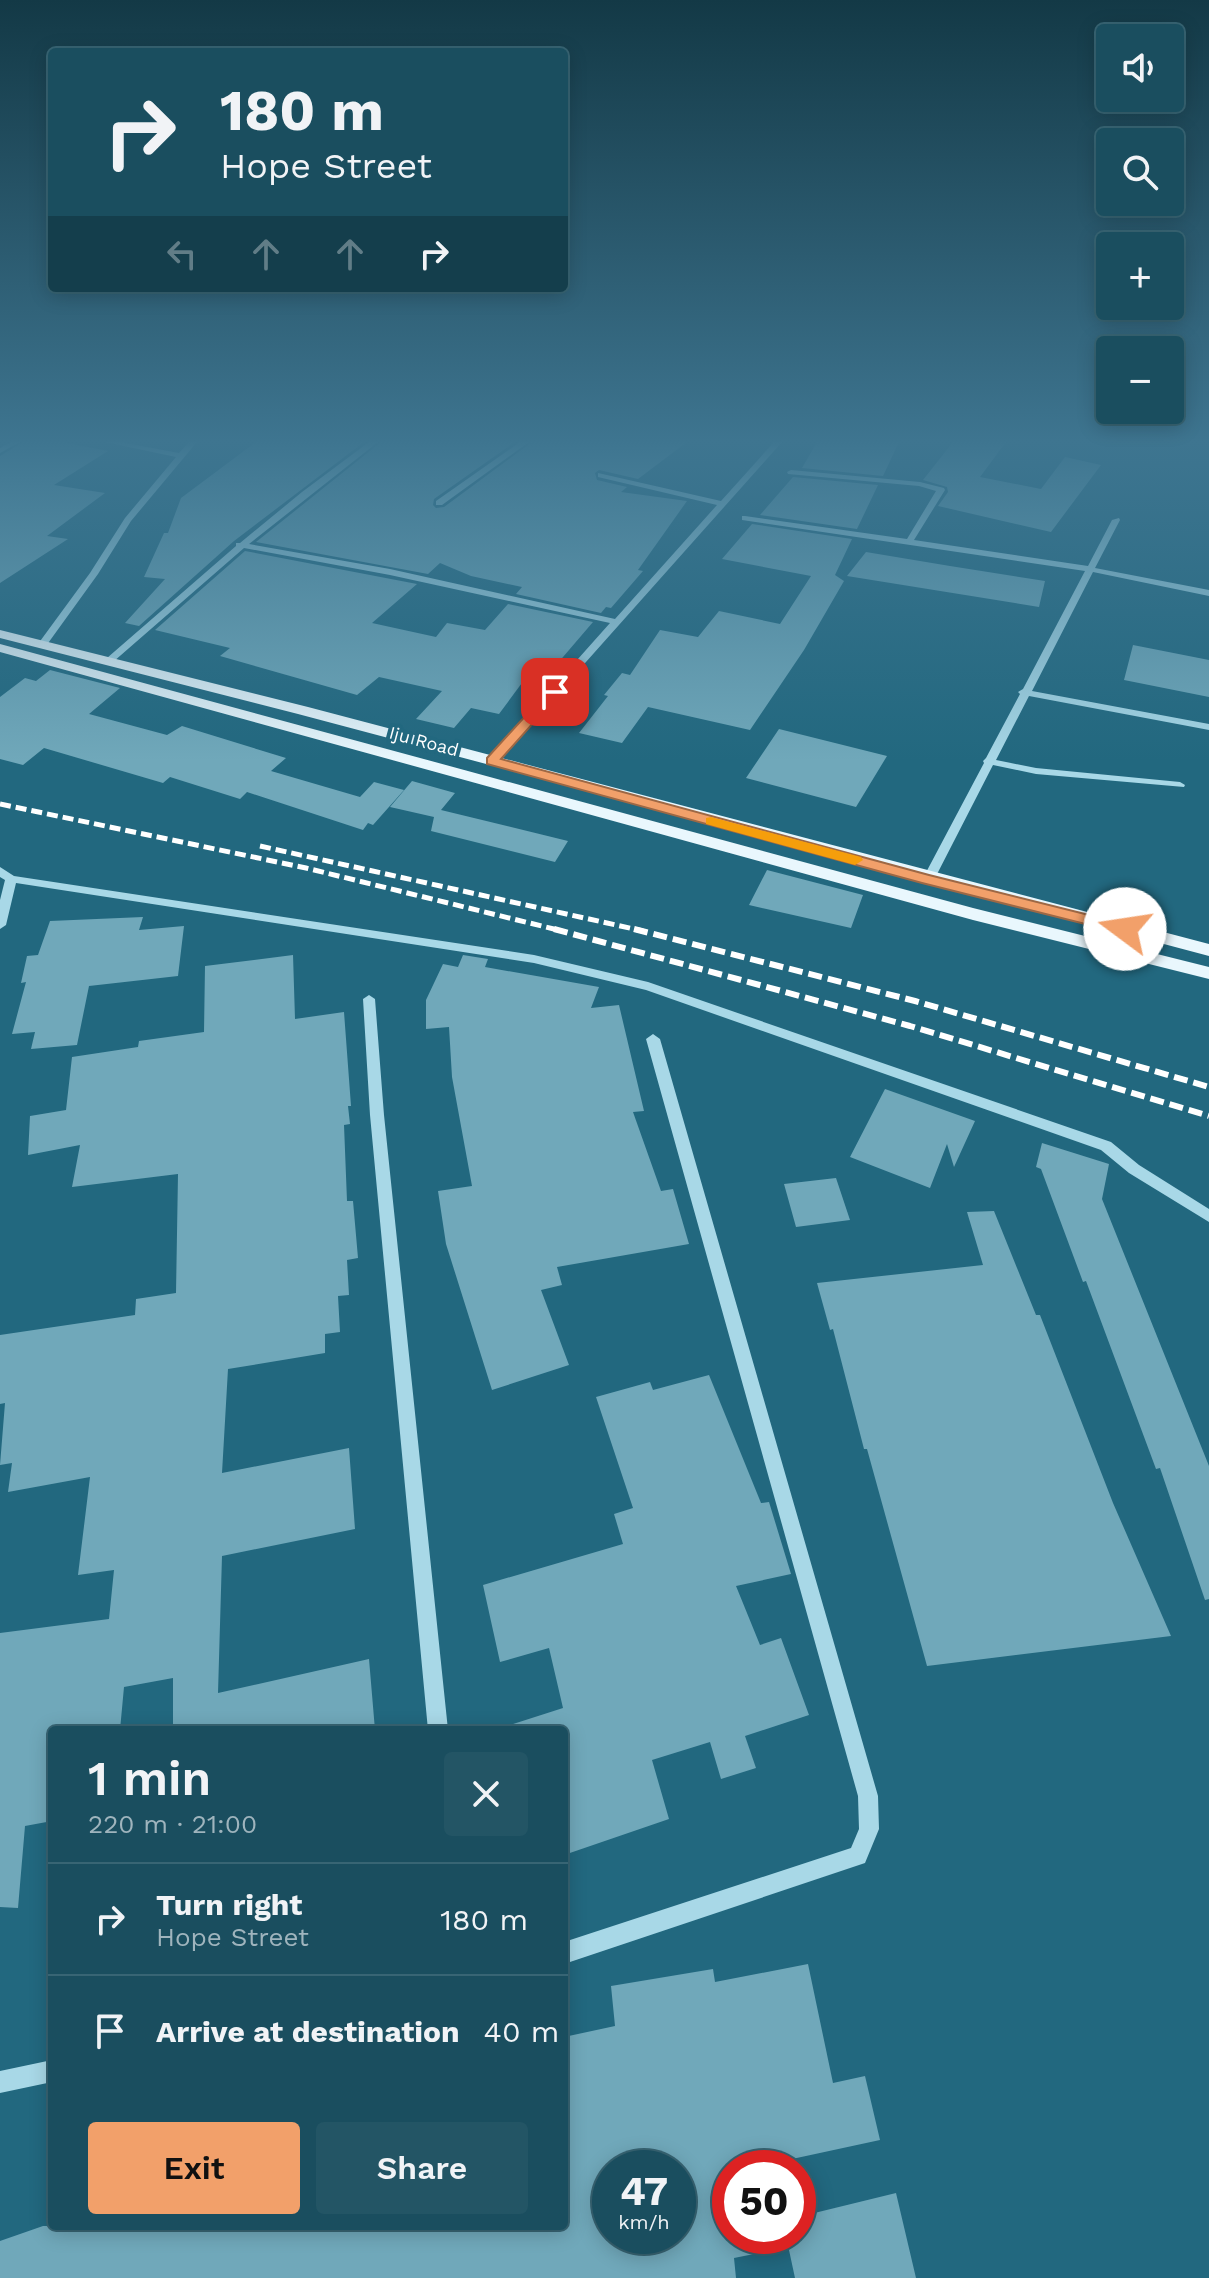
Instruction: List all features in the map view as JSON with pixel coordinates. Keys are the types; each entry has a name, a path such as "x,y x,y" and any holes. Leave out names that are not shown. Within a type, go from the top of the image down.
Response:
{"main road":[{"name":"Iju Road","path":"0,634 492,761 928,880 1209,950"},
{"name":"Iju Road","path":"0,648 973,914 1209,973"}],"street":[{"path":"43,644 110,548"},
{"path":"110,660 235,548"},
{"path":"257,548 390,572 617,622"},
{"path":"492,761 683,548"},
{"path":"953,548 1070,565 1209,593"},
{"path":"928,880 1023,692 1101,548"},
{"path":"1023,692 1209,727"},
{"path":"988,761 1036,771 1180,785"},
{"path":"0,925 6,875 534,959 648,986 1106,1146 1134,1169 1209,1216"},
{"path":"369,999 380,1146 438,1726"},
{"path":"568,1952 858,1856 869,1829 868,1796 653,1039"},
{"path":"0,2082 48,2072"}],"building":[{"path":"0,548 54,548 0,583"},
{"path":"157,548 226,548 139,626 125,623 165,579 144,577"},
{"path":"290,548 653,548 638,570 643,571 611,608 606,607 601,613 516,594 522,587 471,576 440,563 428,574"},
{"path":"731,548 848,548 835,575 844,581 804,650 750,730 648,707 622,743 579,733 622,673 630,675 660,630 698,637 719,611 780,624 811,576 722,559"},
{"path":"245,551 417,584 372,623 436,637 447,623 485,630 508,604 593,622 557,664 539,660 499,714 471,708 454,728 416,719 442,691 379,677 357,695 220,656 230,648 155,630"},
{"path":"866,552 1045,581 1039,607 847,576"},
{"path":"1133,645 1209,660 1209,697 1124,680"},
{"path":"50,670 120,688 89,714 167,735 182,726 286,758 271,771 360,797 374,782 404,790 373,825 368,823 363,830 247,792 240,799 170,777 163,783 44,748 23,765 0,759 0,697 25,678 36,681"},
{"path":"779,729 887,756 856,807 746,778"},
{"path":"412,781 455,793 441,810 568,841 555,862 431,831 434,817 390,807"},
{"path":"767,870 863,895 851,928 749,905"},
{"path":"143,917 139,930 184,926 178,976 89,986 77,1045 31,1049 35,1032 12,1034 26,982 21,983 27,956 38,955 50,921"},
{"path":"293,955 295,1019 344,1012 351,1106 348,1106 350,1124 344,1125 347,1201 353,1201 358,1258 347,1260 349,1295 338,1296 340,1332 325,1334 325,1353 228,1369 222,1473 349,1448 355,1529 222,1556 218,1693 369,1659 375,1726 173,1726 173,1678 124,1687 120,1726 48,1726 48,1822 25,1826 18,1908 0,1907 0,1633 109,1619 114,1570 78,1575 90,1477 8,1492 12,1463 0,1465 5,1403 0,1404 0,1335 135,1315 136,1299 176,1293 178,1174 72,1187 80,1145 28,1155 30,1116 66,1110 72,1057 138,1047 139,1041 204,1032 205,966"},
{"path":"463,955 488,959 485,967 599,987 591,1008 619,1005 644,1111 633,1112 661,1191 673,1189 689,1244 557,1267 562,1285 541,1290 569,1365 492,1390 446,1244 438,1191 472,1186 452,1077 449,1027 426,1029 426,1000 443,964 458,967"},
{"path":"885,1089 975,1121 954,1167 947,1144 930,1188 850,1157"},
{"path":"1042,1143 1109,1164 1102,1199 1209,1466 1209,1599 1205,1600 1160,1468 1156,1469 1086,1281 1083,1282 1041,1169 1036,1167"},
{"path":"836,1178 850,1220 796,1227 784,1184"},
{"path":"994,1211 1036,1315 1040,1315 1113,1503 1171,1636 927,1666 833,1329 830,1330 817,1283 983,1265 967,1212"},
{"path":"709,1375 761,1503 769,1502 791,1574 736,1586 760,1645 781,1638 809,1715 745,1736 756,1768 721,1779 710,1742 652,1760 669,1819 568,1854 568,1726 510,1725 563,1708 549,1648 500,1662 483,1585 623,1544 614,1514 633,1508 596,1397 650,1382 653,1390"},
{"path":"808,1964 833,2083 865,2076 880,2140 816,2154 816,2150 712,2150 712,2254 754,2254 734,2258 736,2278 0,2278 0,2241 43,2226 48,2226 48,2230 568,2230 568,2036 615,2026 611,1986 713,1969 715,1982"},
{"path":"896,2193 916,2278 795,2278 790,2254 816,2254 816,2213"}],"railway":[{"path":"0,804 306,868 555,929"},
{"path":"260,846 634,929"},
{"path":"555,929 562,931"},
{"path":"555,929 910,1026 1209,1116"},
{"path":"634,929 643,931"},
{"path":"634,929 915,1001 1209,1087"}],"slow traffic":[{"path":"711,821 855,860"}],"route":[{"path":"555,692 492,761 928,880 1125,929"}]}
